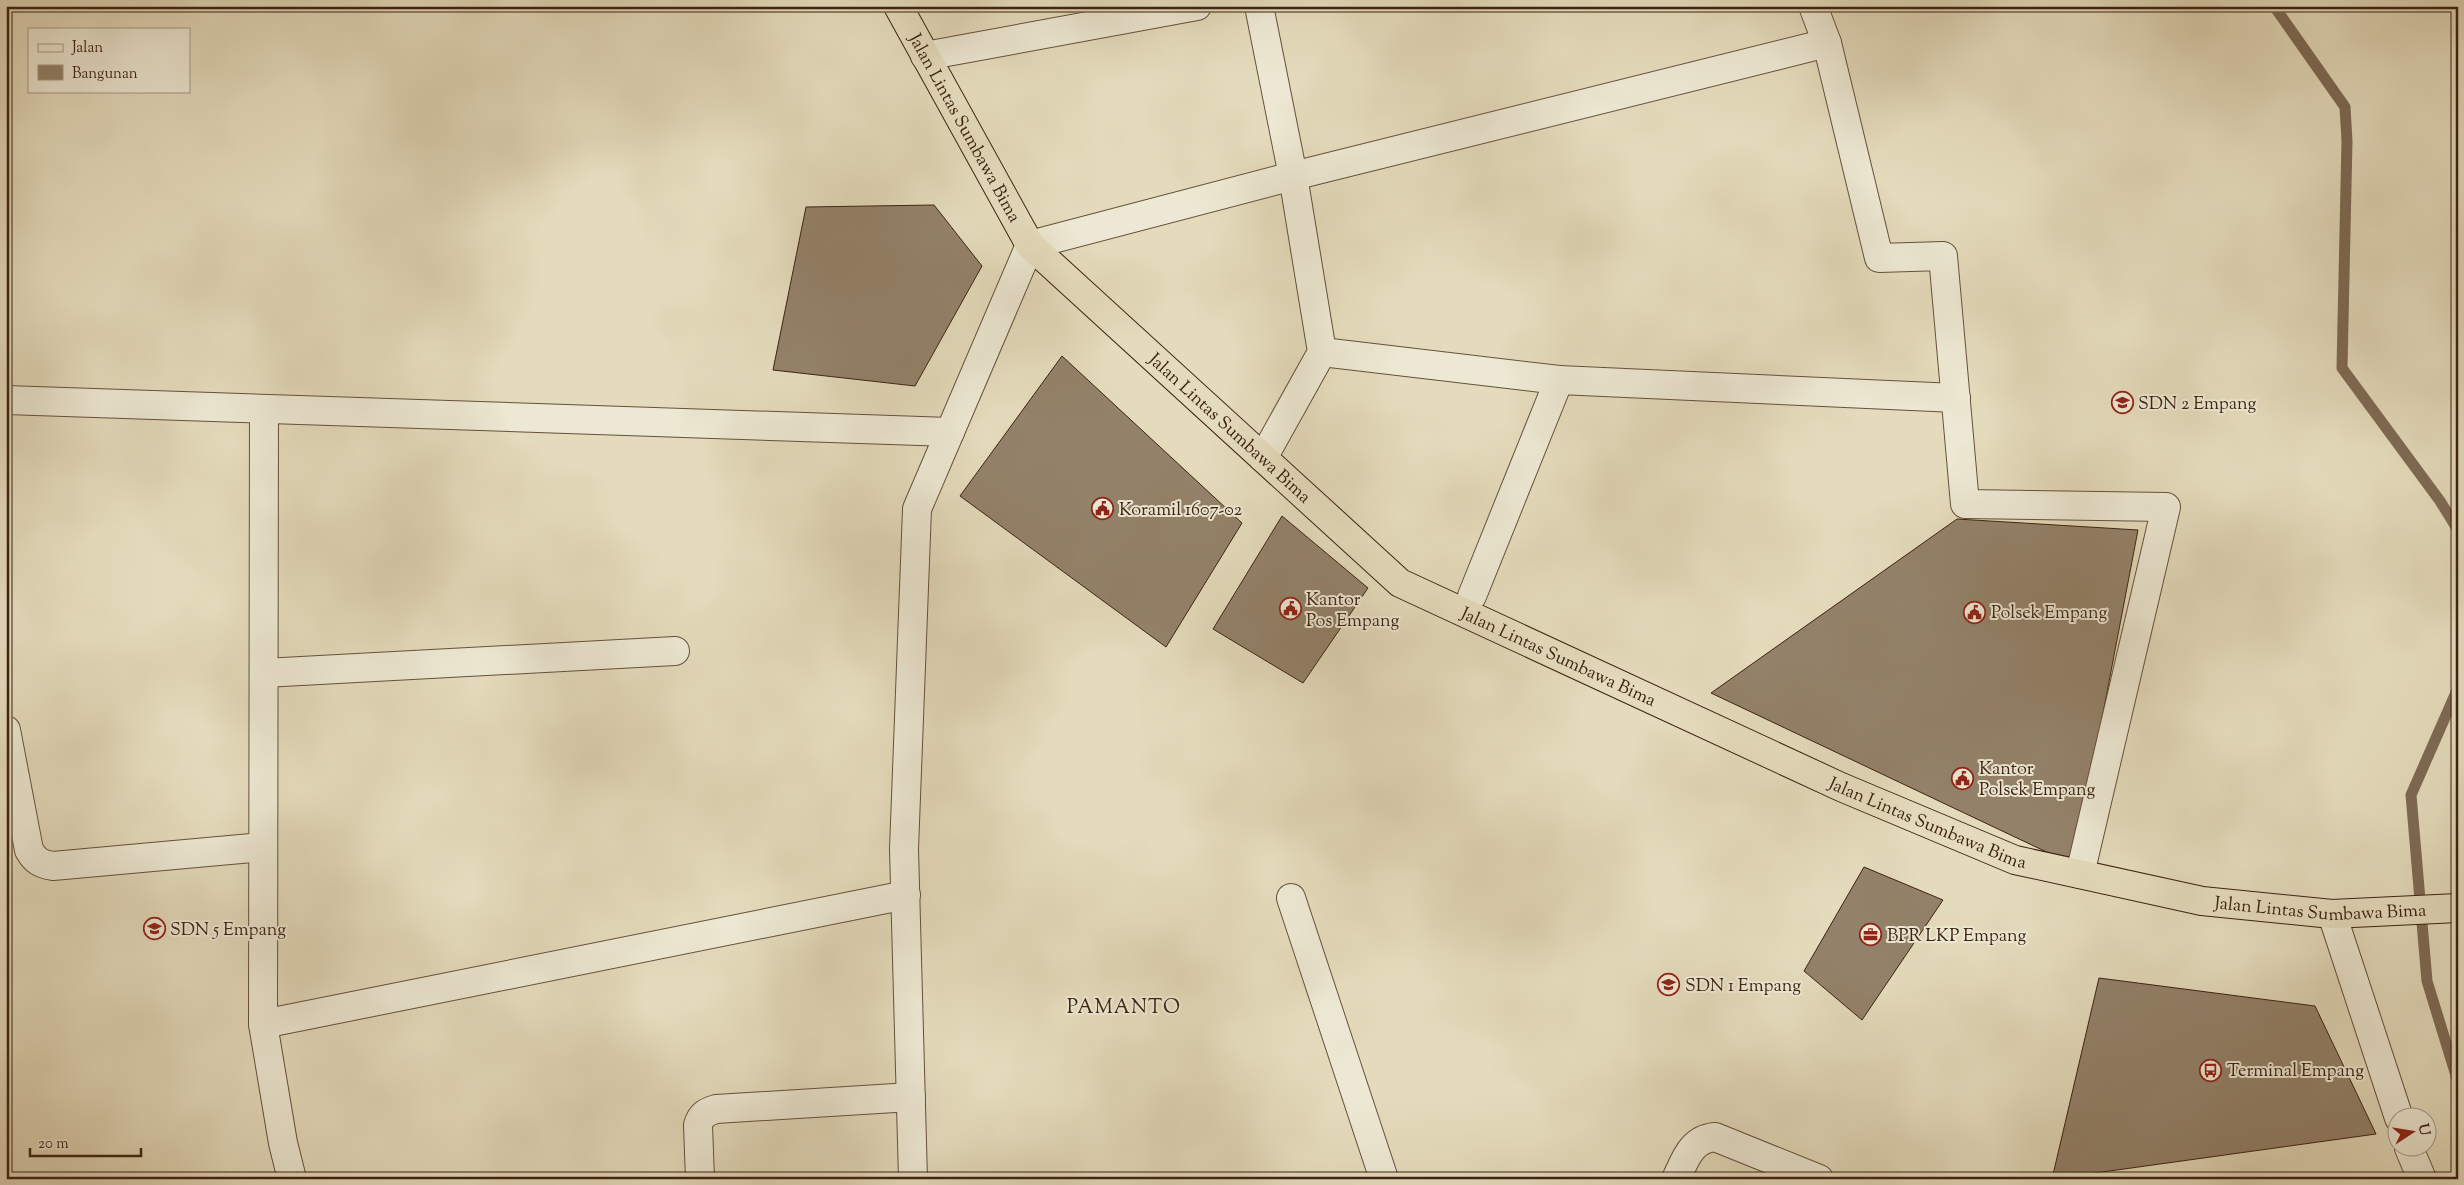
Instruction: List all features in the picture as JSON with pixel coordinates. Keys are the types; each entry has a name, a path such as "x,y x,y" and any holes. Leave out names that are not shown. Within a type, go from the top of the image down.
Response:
{"highway":[{"name":"Jalan Lintas Sumbawa Bima","path":"898,6 1030,245 1400,583 1841,787 2016,860 2202,901 2332,914 2428,910 2457,905"}],"street":[{"path":"926,56 1197,6"},
{"path":"1259,6 1293,176 1322,352 1263,458"},
{"path":"1813,6 1827,43 1880,258 1943,256 1965,504 2166,507 2080,874"},
{"path":"913,1179 904,849 917,509 1030,245 1293,176 1827,43"},
{"path":"1322,352 1559,380 1956,398"},
{"path":"1472,596 1559,380"},
{"path":"6,400 950,432"},
{"path":"264,410 263,1024 283,1143 292,1179"},
{"path":"264,673 675,651"},
{"path":"6,730 13,808 33,858 44,864 53,866 263,847"},
{"path":"263,1024 906,895"},
{"path":"1291,898 1384,1179"},
{"path":"2332,914 2396,1108"},
{"path":"700,1179 698,1125 701,1118 708,1111 911,1097"},
{"path":"1676,1179 1690,1150 1697,1142 1715,1138 1819,1179"},
{"path":"2414,1158 2422,1179"}],"building":[{"path":"934,205 982,266 915,386 773,370 806,207"},
{"name":"Koramil 1607-02","path":"1062,356 1242,523 1166,647 960,496"},
{"name":"Kantor Pos Empang","path":"1282,516 1368,588 1303,683 1213,629"},
{"name":"Polsek Empang","path":"1957,519 2138,530 2074,865 1711,693"},
{"name":"BPR LKP Empang","path":"1864,867 1943,900 1862,1020 1804,971"},
{"name":"Terminal Empang","path":"2099,978 2315,1006 2376,1134 2052,1179"}],"waterway":[{"path":"2274,6 2345,107 2347,141 2342,368 2440,501 2458,530"},
{"path":"2458,688 2411,795 2427,981 2458,1082"}],"place":[{"name":"SDN 2 Empang","path":"2122,403"},
{"name":"Koramil 1607-02","path":"1103,509"},
{"name":"Kantor Pos Empang","path":"1290,609"},
{"name":"Polsek Empang","path":"1975,612"},
{"name":"Kantor Polsek Empang","path":"1963,778"},
{"name":"SDN 5 Empang","path":"154,929"},
{"name":"BPR LKP Empang","path":"1871,935"},
{"name":"SDN 1 Empang","path":"1669,985"},
{"name":"Terminal Empang","path":"2211,1070"}],"district":[{"name":"PAMANTO","path":"1124,1006"}]}
